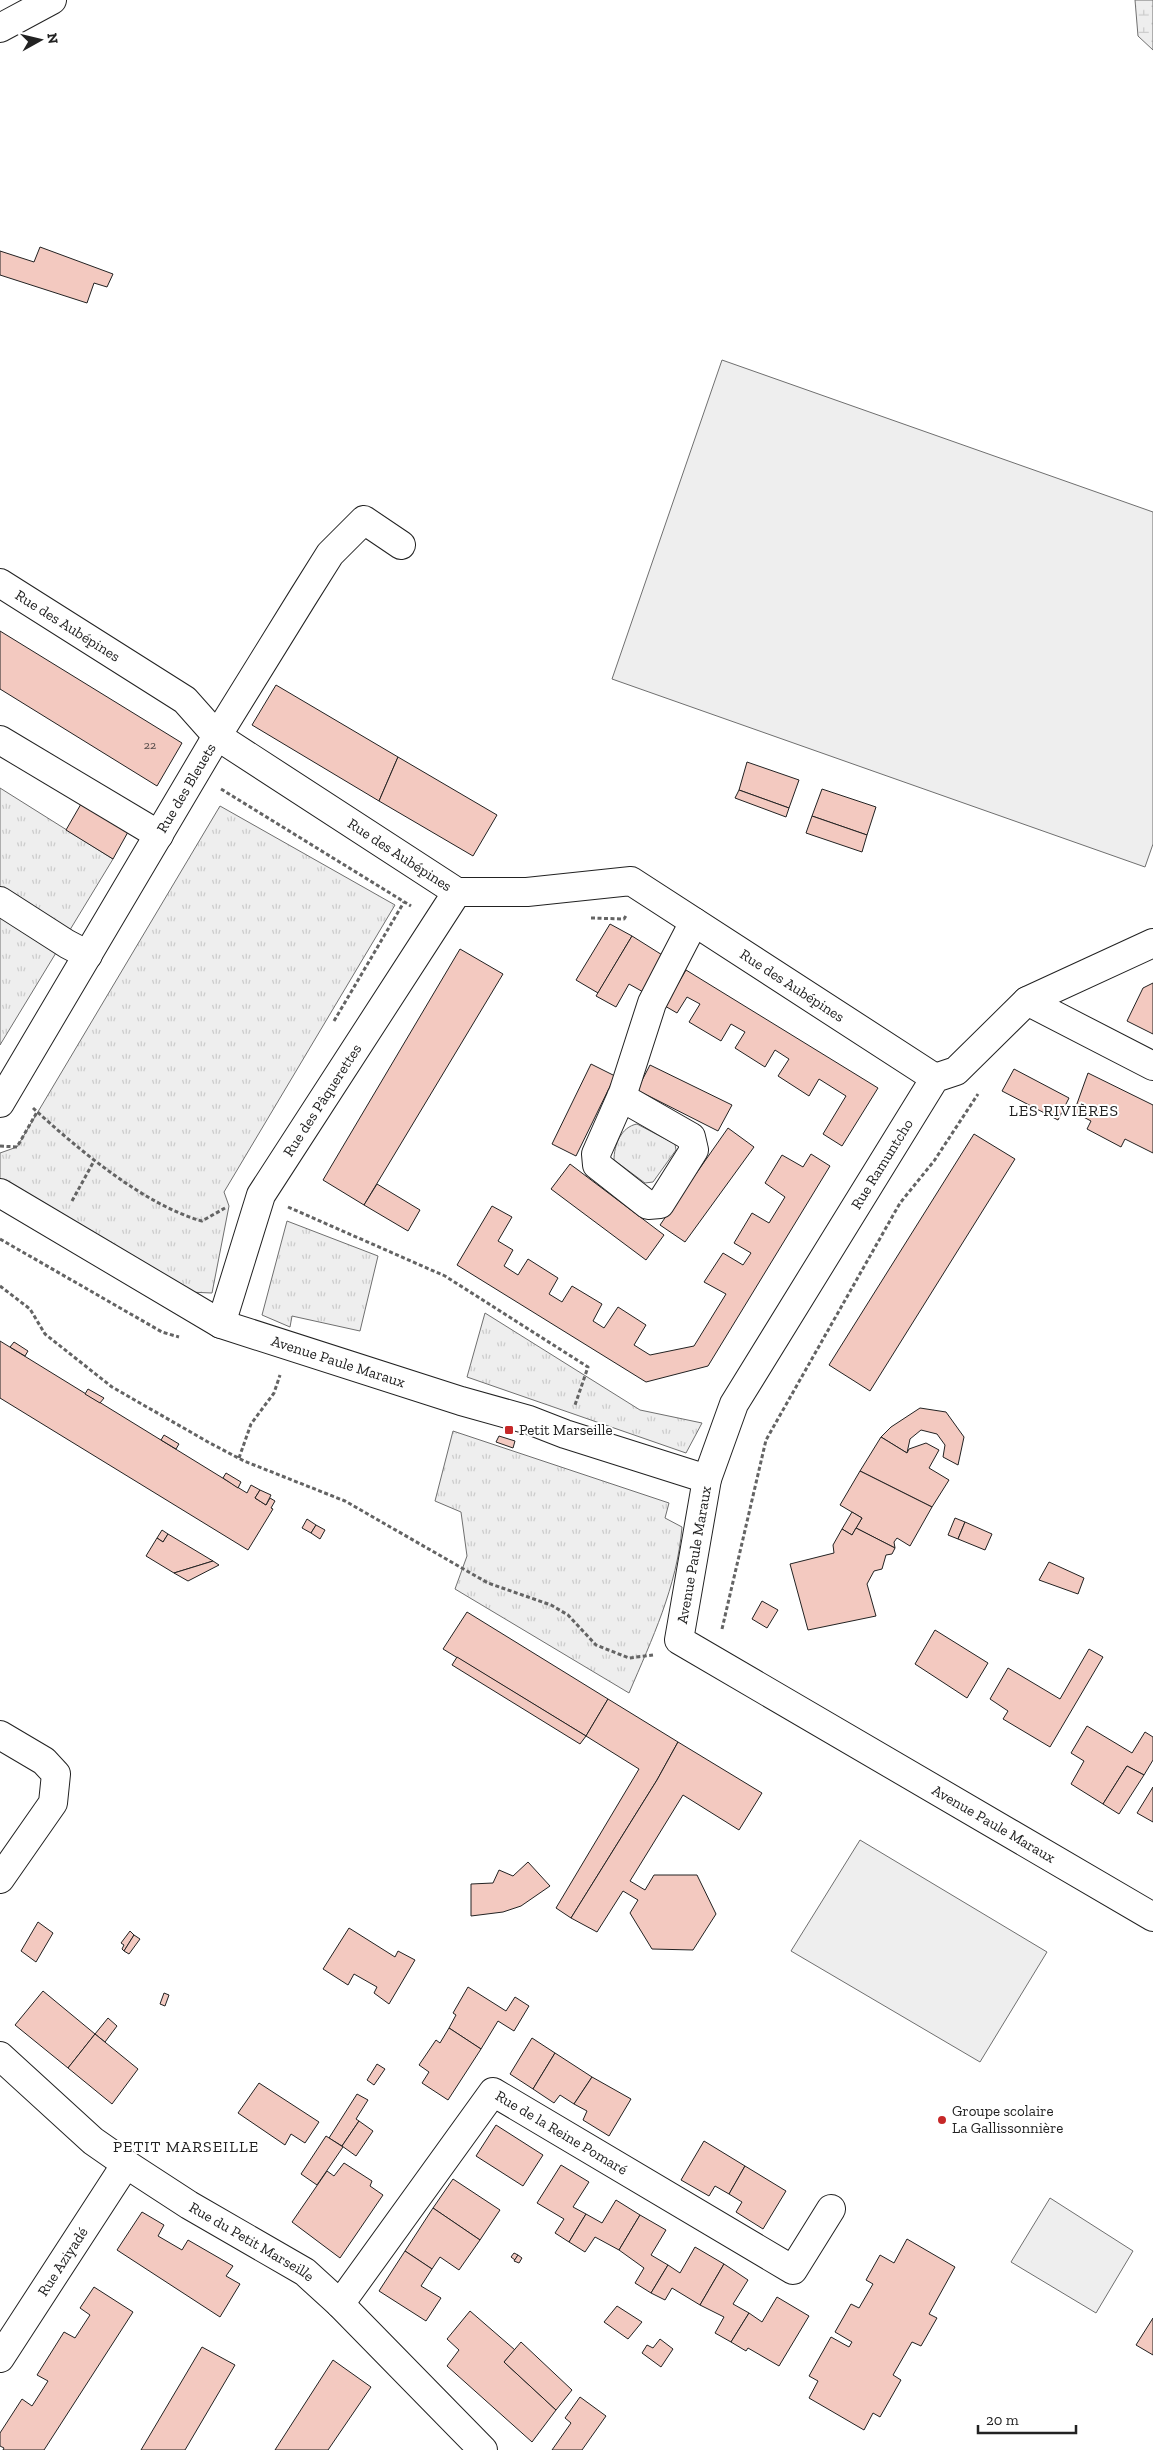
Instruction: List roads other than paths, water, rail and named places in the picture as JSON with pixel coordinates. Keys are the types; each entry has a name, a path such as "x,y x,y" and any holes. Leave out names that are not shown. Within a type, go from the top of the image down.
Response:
{"street":[{"path":"0,28 52,0"},
{"name":"Rue des Bleuets","path":"5,1096 217,736 330,554 364,520 401,545"},
{"name":"Rue des Aubépines","path":"0,583 185,700 217,736 457,892 527,892 630,881 935,1078"},
{"path":"0,740 159,835"},
{"name":"Rue des Pâquerettes","path":"221,1324 261,1195 457,892"},
{"path":"0,901 67,944 88,955"},
{"path":"621,1097 652,1003 694,922"},
{"path":"935,1078 956,1071 1027,1000 1153,943"},
{"path":"1027,1000 1153,1066"},
{"name":"Rue Ramuntcho","path":"708,1479 734,1404 935,1078"},
{"name":"Avenue Paule Maraux","path":"0,1193 221,1324 461,1401 529,1420 565,1434 708,1479 679,1640 1153,1917"},
{"path":"0,1735 44,1761 56,1774 53,1804 0,1879"},
{"name":"Rue du Petit Marseille","path":"0,2056 93,2141 189,2205 305,2272 340,2304 483,2450"},
{"name":"Rue de la Reine Pomaré","path":"340,2304 493,2092 793,2270 831,2209"},
{"name":"Rue Aziyadé","path":"0,2358 126,2164"}],"place":[{"name":"Petit Marseille","path":"509,1430"},
{"name":"Groupe scolaire La Gallissonnière","path":"942,2120"}],"district":[{"name":"LES RIVIÈRES","path":"1064,1110"},
{"name":"PETIT MARSEILLE","path":"186,2146"}]}
